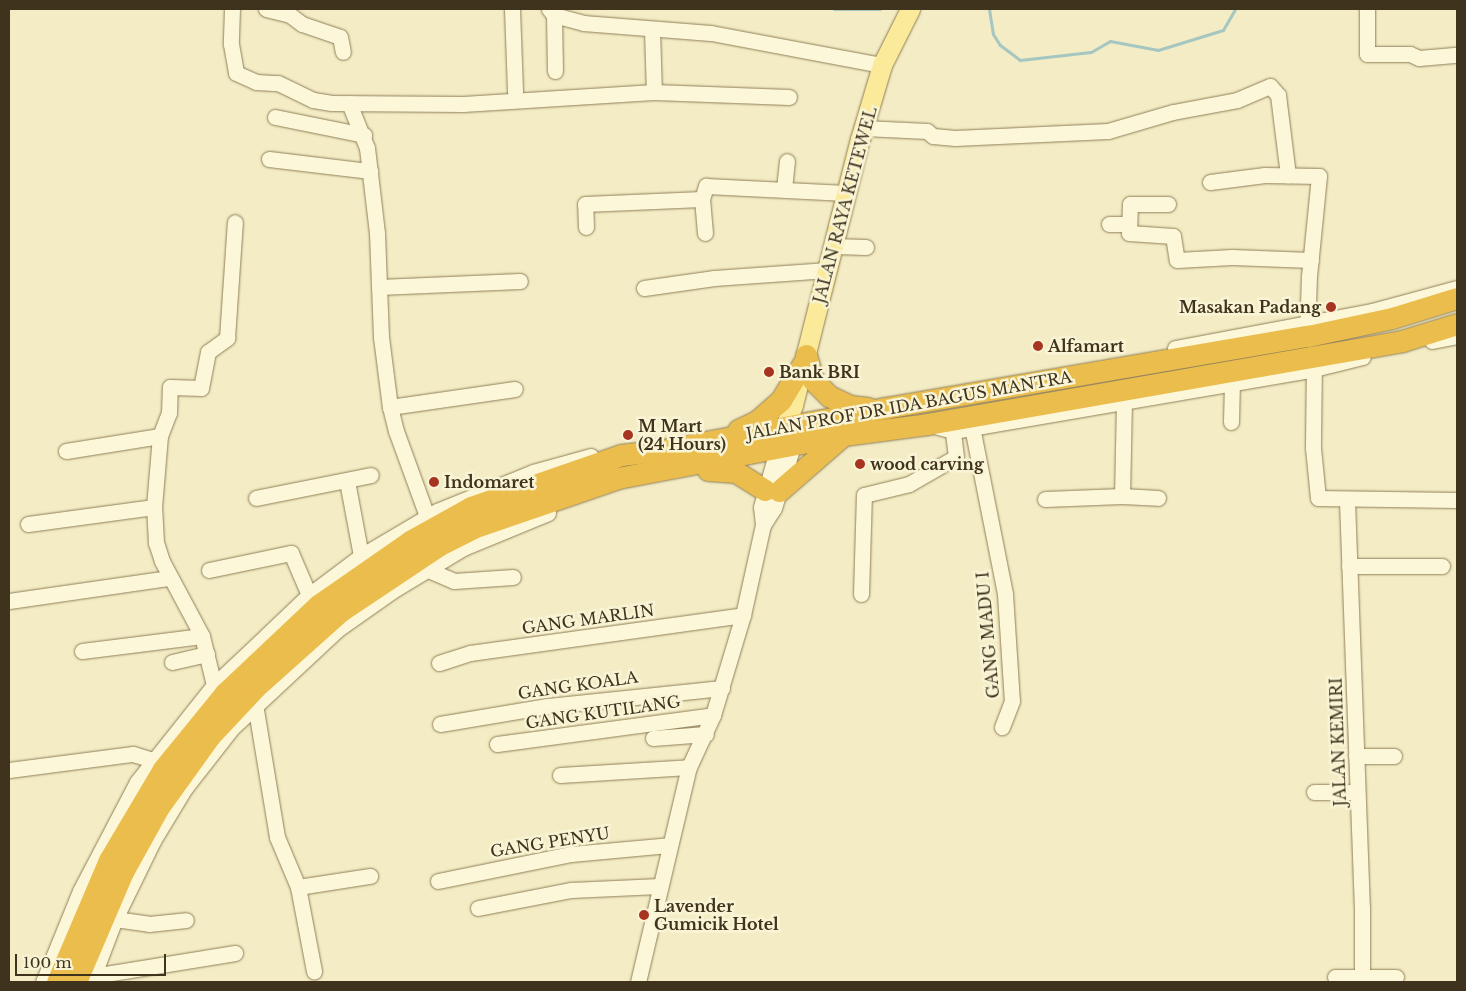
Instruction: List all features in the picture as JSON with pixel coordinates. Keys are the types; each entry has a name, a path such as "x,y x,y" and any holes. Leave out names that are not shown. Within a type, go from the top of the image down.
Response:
{"highway":[{"name":"JALAN PROF DR IDA BAGUS MANTRA","path":"86,980 124,872 164,775 210,736 256,687 341,611 373,596 438,546 472,528 618,478 663,460 885,408 1035,378 1307,330 1392,318 1457,298"},
{"name":"JALAN PROF DR IDA BAGUS MANTRA","path":"788,431 844,435 927,424 1314,363 1402,341 1457,324"},
{"path":"805,358 814,380 829,396 850,406 885,408"},
{"path":"663,460 756,421 781,400 805,358"},
{"path":"663,460 729,470 772,490 844,435"},
{"name":"JALAN PROF DR IDA BAGUS MANTRA","path":"58,982 109,860 164,775 184,740 246,671 286,633 345,586 435,525 471,506 621,455 663,460"}],"main road":[{"name":"JALAN RAYA KETEWEL","path":"788,431 846,193 864,128 882,66 909,10"}],"street":[{"path":"232,9 231,44 236,74 256,82 278,83 313,100 463,104 654,92 789,97"},
{"path":"266,9 290,14 302,24 340,37 343,52"},
{"path":"512,9 515,92"},
{"path":"1367,9 1367,54 1410,54 1419,58 1457,56"},
{"path":"556,72 557,11 582,23 720,34 882,66"},
{"path":"652,30 654,92"},
{"path":"864,128 927,131 933,136 954,138 1108,131 1172,112 1237,100 1270,86 1278,95 1288,175"},
{"path":"350,102 364,135 370,171 380,337 390,407 427,516"},
{"path":"274,116 364,135"},
{"path":"269,159 370,171"},
{"path":"784,189 787,161"},
{"path":"1210,182 1288,175 1316,175 1320,180 1311,260 1307,330 1457,288"},
{"path":"705,233 702,199 706,186 846,193"},
{"path":"586,227 585,204 702,199"},
{"path":"1168,204 1131,203 1130,234 1173,236 1179,261 1232,257 1311,260"},
{"path":"214,685 202,636 169,578 156,543 154,507 160,436 169,413 170,387 201,388 208,352 226,338 235,222"},
{"path":"1108,224 1129,224"},
{"path":"834,246 866,247"},
{"path":"644,288 759,274 828,270"},
{"path":"378,287 520,281"},
{"path":"927,424 953,431 1232,382 1314,363 1457,336"},
{"path":"1314,363 1313,448 1318,498 1348,500 1457,500"},
{"path":"1231,422 1232,382"},
{"path":"390,407 515,389"},
{"path":"1122,496 1124,400"},
{"name":"GANG MADU I","path":"972,427 1005,594 1012,701 1002,727"},
{"name":"JALAN RAYA KETEWEL","path":"638,982 688,768 695,749 706,734 722,688 742,615 763,525 762,507 772,490 788,431"},
{"path":"861,594 864,494 908,484 956,457 953,431"},
{"path":"66,451 160,436"},
{"path":"43,982 80,890 164,775 214,685 309,595 361,556 427,516 533,472 598,455 621,455"},
{"path":"256,498 371,475"},
{"path":"86,980 153,841 164,775 232,728 255,704 373,596 463,548 592,498 618,478"},
{"path":"347,481 361,556"},
{"path":"1045,499 1122,496 1158,498"},
{"name":"JALAN KEMIRI","path":"1348,500 1362,979"},
{"path":"28,524 154,507"},
{"path":"209,570 291,553 309,595"},
{"path":"1350,566 1442,566"},
{"path":"426,569 454,581 513,577"},
{"path":"9,602 169,578"},
{"name":"GANG MARLIN","path":"440,664 470,653 742,615"},
{"path":"82,651 202,636"},
{"path":"172,662 207,654"},
{"name":"GANG KOALA","path":"440,724 548,706 722,688"},
{"path":"255,704 276,837 298,887 314,971"},
{"name":"GANG KUTILANG","path":"497,744 713,715"},
{"path":"653,738 706,734"},
{"path":"9,770 133,754 164,775"},
{"path":"1356,756 1394,756"},
{"path":"560,775 688,768"},
{"path":"1314,792 1357,792"},
{"name":"GANG PENYU","path":"438,881 571,854 669,845"},
{"path":"298,887 370,876"},
{"path":"478,908 571,890 659,886"},
{"path":"115,919 149,924 186,920"},
{"path":"86,980 235,953"},
{"path":"1335,977 1362,979 1396,977"}],"waterway":[{"path":"834,9 880,9"},
{"path":"989,9 993,34 1000,45 1020,60 1091,52 1110,41 1158,50 1223,30 1235,9"}],"place":[{"name":"Masakan Padang","path":"1331,307"},
{"name":"Alfamart","path":"1038,346"},
{"name":"Bank BRI","path":"769,372"},
{"name":"M Mart (24 Hours)","path":"628,435"},
{"name":"wood carving","path":"860,464"},
{"name":"Indomaret","path":"434,482"},
{"name":"Lavender Gumicik Hotel","path":"644,915"}]}
